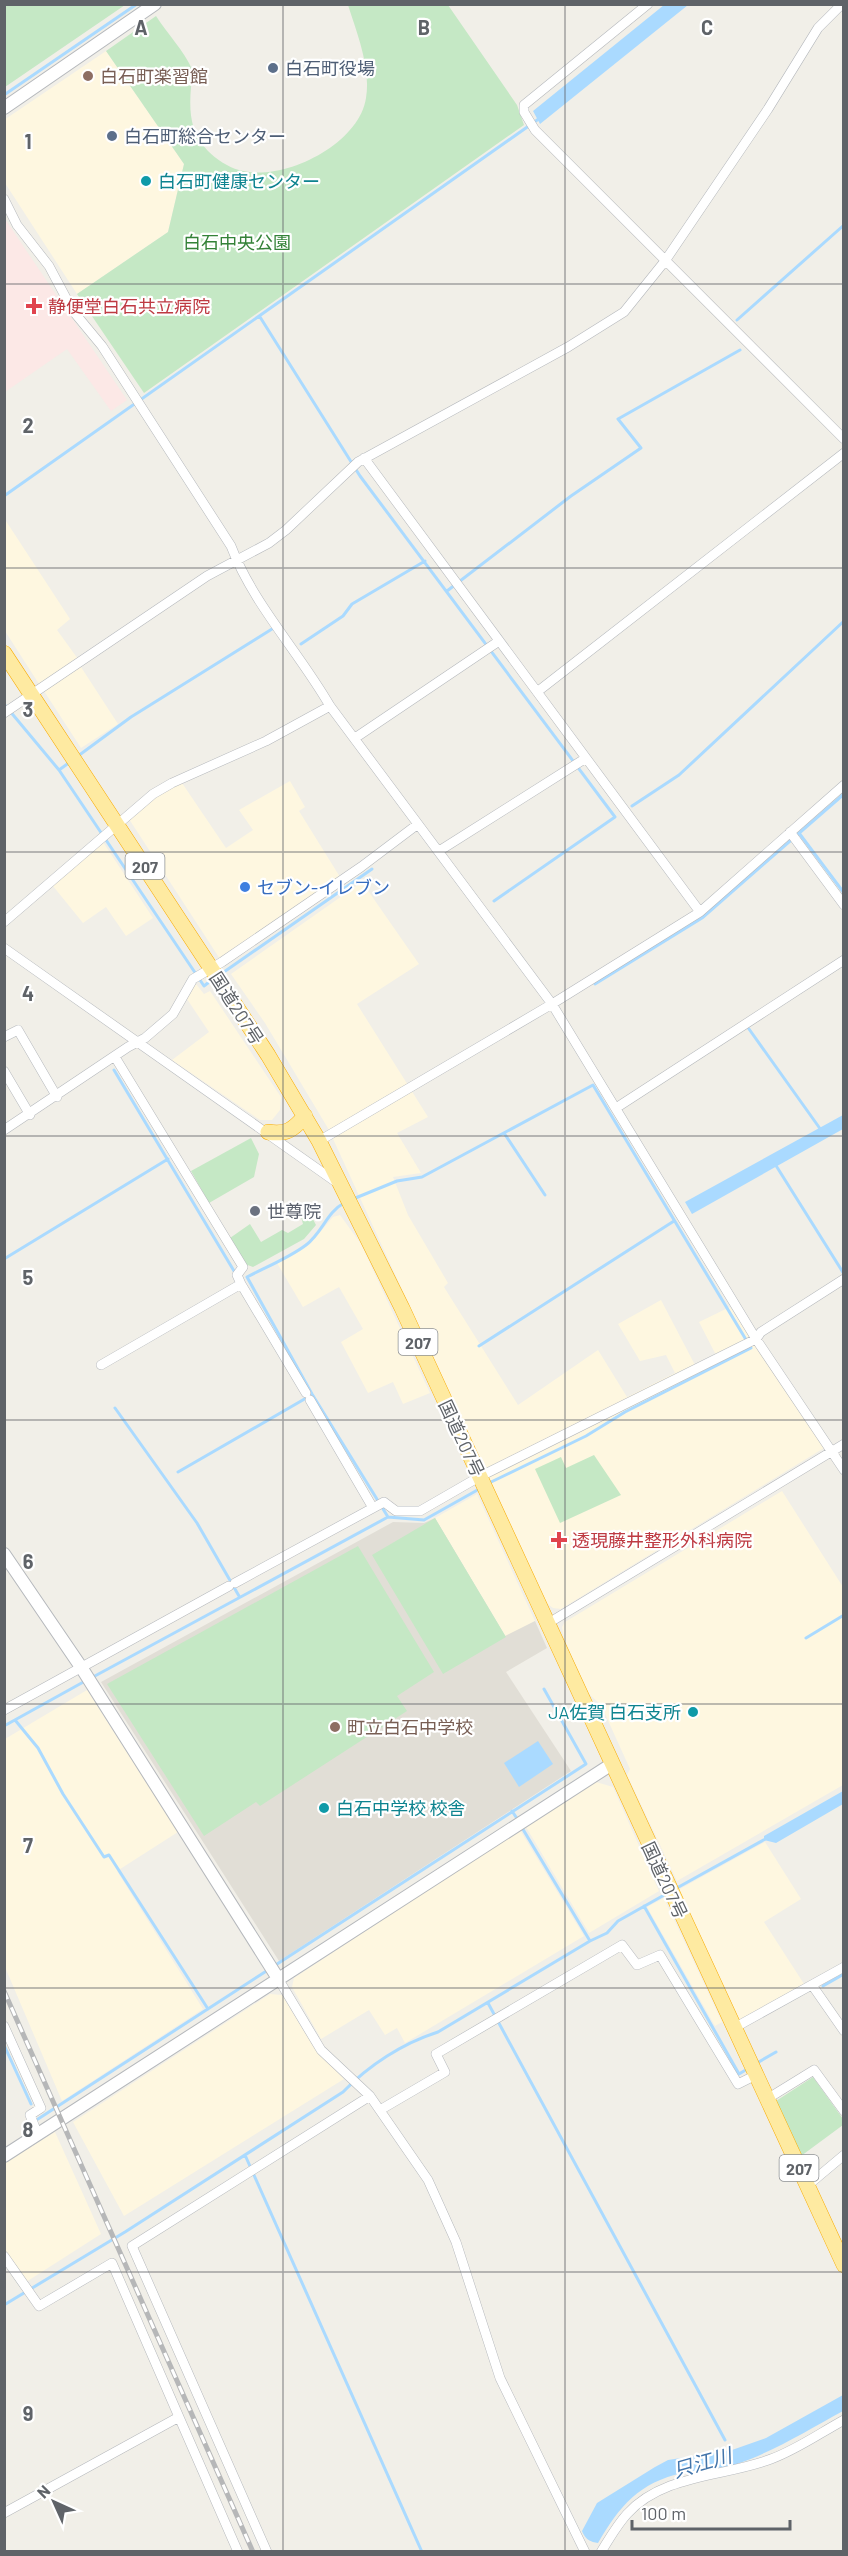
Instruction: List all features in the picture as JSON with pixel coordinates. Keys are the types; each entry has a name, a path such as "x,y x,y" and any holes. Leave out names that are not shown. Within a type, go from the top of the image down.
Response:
{"highway":[{"name":"国道207号","path":"4,653 73,757 108,832 320,1141 348,1196 548,1624 843,2265"},
{"path":"268,1132 282,1134 295,1128 305,1116"}],"street":[{"path":"4,108 155,4"},
{"path":"648,4 524,105 528,120 535,130 843,439"},
{"path":"8,711 207,576 286,530 358,463 613,321 642,291 665,261 768,109 818,27 837,8"},
{"path":"4,199 17,225 49,266 73,311 102,346 231,546 241,573 309,670 330,706 552,1004 681,1216 750,1342 843,1470"},
{"path":"537,692 843,453"},
{"path":"358,463 457,583 492,646 537,692 579,762 700,912"},
{"path":"355,738 492,646"},
{"path":"4,922 153,794 172,783 266,741 330,706"},
{"path":"439,851 579,762"},
{"path":"320,1141 552,1004 700,912 793,836 843,785"},
{"path":"4,1130 57,1097 137,1041 145,1038 173,1014 185,988 362,867 418,824"},
{"path":"793,836 843,905"},
{"path":"4,948 268,1132 348,1196"},
{"path":"616,1108 843,960"},
{"path":"4,1037 18,1030 57,1097"},
{"path":"115,1057 243,1267 237,1275 241,1284 308,1397 378,1505 396,1511 420,1511 482,1483 750,1342 761,1332 843,1279"},
{"path":"4,1071 30,1115"},
{"path":"101,1365 241,1284"},
{"path":"548,1624 843,1444"},
{"path":"4,1710 86,1675 232,1585 378,1505"},
{"path":"4,1554 86,1675 321,2050 370,2096 428,2180 456,2242 500,2378 585,2552"},
{"path":"4,2156 274,1972 519,1824 612,1764"},
{"path":"380,2110 445,2072 436,2054 622,1945 637,1965 660,1955 738,2084 753,2070"},
{"path":"734,2028 843,1967"},
{"path":"812,1985 843,2031"},
{"path":"4,2026 41,2108 30,2115 38,2135"},
{"path":"767,2100 814,2070 843,2112"},
{"path":"267,2552 132,2246 370,2096"},
{"path":"807,2186 843,2155"},
{"path":"4,2256 39,2306 112,2263 238,2552"},
{"path":"4,2513 179,2417"},
{"path":"601,2552 627,2514 647,2497 681,2481 729,2472 773,2459 843,2420"}],"shaded area":[{"path":"106,51 184,164 168,232 77,294 5,183 4,120"},
{"name":"静便堂白石共立病院","path":"5,219 127,400 111,411 67,349 5,392"},
{"path":"4,518 70,619 57,630 78,659 39,684 5,631"},
{"path":"81,667 118,724 81,748 44,691"},
{"path":"290,781 305,807 299,811 340,877 220,959 129,819 160,794 182,783 226,848 253,830 239,810"},
{"path":"103,842 153,918 126,936 106,907 83,923 53,886"},
{"path":"362,882 419,964 357,1004 428,1117 397,1133 421,1173 393,1177 408,1215 448,1283 444,1287 518,1405 598,1350 627,1397 675,1373 666,1355 640,1361 618,1324 661,1300 695,1365 716,1355 699,1322 730,1307 824,1448 561,1609 553,1608 545,1602 329,1130 265,1023 231,974"},
{"path":"196,984 204,994 210,991 281,1097 280,1110 272,1120 260,1120 172,1060 209,1032 187,999"},
{"path":"340,1215 361,1244 430,1393 403,1404 393,1382 368,1393 341,1342 363,1329 339,1287 303,1307 277,1263 309,1245 333,1217"},
{"path":"782,1491 843,1587 843,1785 677,1881 627,1775 630,1769 601,1705 588,1693 564,1639 562,1627 565,1622"},
{"path":"477,1494 535,1621 506,1637 435,1518"},
{"name":"町立白石中学校","path":"435,1518 505,1636 535,1621 547,1648 506,1672 571,1771 279,1961 101,1682 393,1522 424,1523"},
{"path":"87,1690 178,1832 117,1871 203,2009 62,2101 5,1967 5,1739"},
{"path":"596,1782 613,1787 659,1891 589,1933 526,1827"},
{"path":"520,1830 584,1936 405,2043 397,2028 385,2035 369,2010 321,2039 292,1987 294,1978"},
{"path":"765,1842 801,1899 764,1922 806,1987 740,2022 678,1890"},
{"path":"664,1898 722,2022 715,2026 647,1907"},
{"path":"270,1994 282,1995 317,2052 344,2079 124,2216 73,2122"},
{"path":"55,2132 101,2234 26,2282 5,2250 5,2163"}],"green space":[{"path":"5,4 125,4 125,5 5,87"},
{"name":"白石中央公園","path":"348,5 448,5 517,105 524,125 144,393 77,294 168,232 184,164 106,51 156,16 192,69 190,96 192,121 202,144 218,160 235,169 257,173 276,171 296,165 334,145 349,131 360,115 366,98 367,75"},
{"path":"251,1138 259,1154 254,1177 209,1203 191,1171"},
{"path":"307,1208 316,1225 304,1239 253,1267 245,1264 230,1238 250,1224 261,1242 282,1230 288,1233 303,1224 300,1213"},
{"path":"594,1455 621,1495 560,1523 535,1469 561,1457 566,1468"},
{"path":"435,1518 506,1637 443,1674 372,1555"},
{"path":"358,1546 434,1672 397,1696 407,1711 260,1806 256,1802 204,1836 107,1684"},
{"path":"813,2077 843,2119 843,2125 801,2156 776,2101"}],"water":[{"path":"664,5 688,5 540,124 533,111"},
{"path":"843,1115 843,1129 692,1214 685,1202"},
{"path":"538,1741 553,1764 519,1787 504,1763"},
{"path":"843,1791 843,1804 776,1843 764,1840 764,1836"},
{"name":"只江川","path":"843,2395 843,2411 791,2440 737,2464 683,2473 654,2483 642,2490 623,2507 598,2543 588,2540 583,2534 582,2531 597,2503 668,2460 732,2450 766,2438"}],"waterway":[{"path":"4,95 137,4"},
{"path":"4,496 540,118"},
{"path":"737,320 844,225"},
{"path":"260,317 360,476 615,817 494,901"},
{"path":"447,591 571,496 641,448 618,419 740,350"},
{"path":"301,644 343,616 352,604 425,561"},
{"path":"632,806 679,775 844,621"},
{"path":"78,756 131,717 272,629"},
{"path":"4,704 59,770 204,986 213,979"},
{"path":"59,770 70,762"},
{"path":"595,984 702,918 844,794"},
{"path":"799,833 844,893"},
{"path":"221,974 372,869"},
{"path":"749,1029 821,1130"},
{"path":"114,1070 234,1271"},
{"path":"353,1199 397,1181 422,1177 593,1085 751,1348 625,1412 586,1436 489,1483"},
{"path":"504,1133 545,1195"},
{"path":"4,1259 168,1159"},
{"path":"775,1164 844,1274"},
{"path":"344,1203 333,1212 306,1245 247,1277 312,1394 388,1517"},
{"path":"479,1346 674,1221"},
{"path":"178,1472 308,1397"},
{"path":"115,1408 197,1523 239,1596"},
{"path":"93,1677 388,1517 424,1520 481,1488"},
{"path":"806,1638 844,1615"},
{"path":"4,1726 87,1680"},
{"path":"274,1966 586,1764 544,1689"},
{"path":"15,1720 38,1748 63,1794 104,1857 109,1855 208,2009"},
{"path":"512,1811 518,1820"},
{"path":"4,2305 125,2232 343,2092 387,2056 412,2042 438,2032 590,1941 521,1826"},
{"path":"675,1889 769,1837"},
{"path":"590,1941 607,1933 618,1921 666,1894"},
{"path":"644,1906 739,2074 749,2068"},
{"path":"38,2119 268,1970"},
{"path":"823,1986 844,1974"},
{"name":"只江川","path":"488,2003 725,2440"},
{"path":"4,2045 31,2104"},
{"path":"757,2063 776,2052"},
{"path":"245,2155 422,2552"}],"railway":[{"path":"4,1991 253,2552"}],"place":[{"name":"白石町役場","path":"273,68"},
{"name":"白石町楽習館","path":"88,76"},
{"name":"白石町総合センター","path":"112,136"},
{"name":"白石町健康センター","path":"146,181"},
{"name":"静便堂白石共立病院","path":"34,306"},
{"name":"セブン-イレブン","path":"245,887"},
{"name":"世尊院","path":"255,1211"},
{"name":"透現藤井整形外科病院","path":"559,1540"},
{"name":"JA佐賀 白石支所","path":"693,1712"},
{"name":"町立白石中学校","path":"335,1727"},
{"name":"白石中学校 校舎","path":"324,1808"}]}
